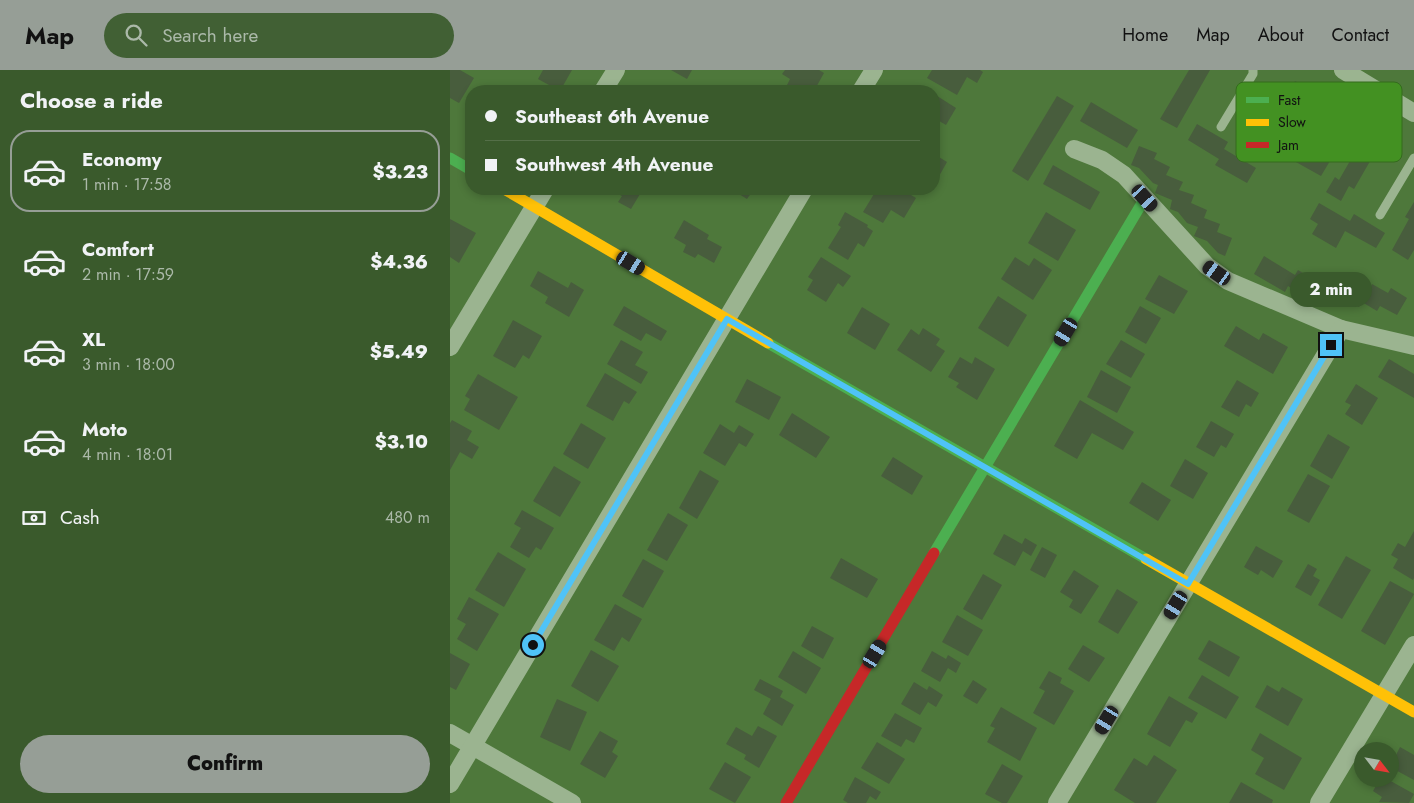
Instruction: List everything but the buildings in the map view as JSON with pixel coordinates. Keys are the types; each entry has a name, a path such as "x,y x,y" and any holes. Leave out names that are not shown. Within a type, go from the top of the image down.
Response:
{"street":[{"path":"607,85 616,70"},
{"path":"865,85 874,70"},
{"path":"1343,70 1363,82"},
{"path":"1402,105 1414,112"},
{"path":"1074,149 1091,154 1114,167 1145,198 1206,266 1228,281 1341,329 1414,346"},
{"path":"450,158 465,167"},
{"path":"515,195 986,468 1414,712"},
{"path":"450,347 541,195"},
{"path":"450,784 800,195"},
{"path":"786,803 1145,198"},
{"path":"1057,803 1341,329"},
{"path":"1319,803 1414,644"},
{"path":"450,733 572,803"}],"lane":[{"path":"1248,82 1253,70"},
{"path":"1221,128 1236,103"},
{"path":"1380,215 1414,158"}],"traffic: fast":[{"path":"450,158 465,167"},
{"path":"934,553 1145,198"},
{"path":"768,343 1146,559"}],"traffic: slow":[{"path":"514,195 768,343"},
{"path":"1146,559 1414,712"}],"traffic: jam":[{"path":"786,803 934,553"}],"route":[{"path":"533,645 727,319 1188,584 1331,345"}]}
